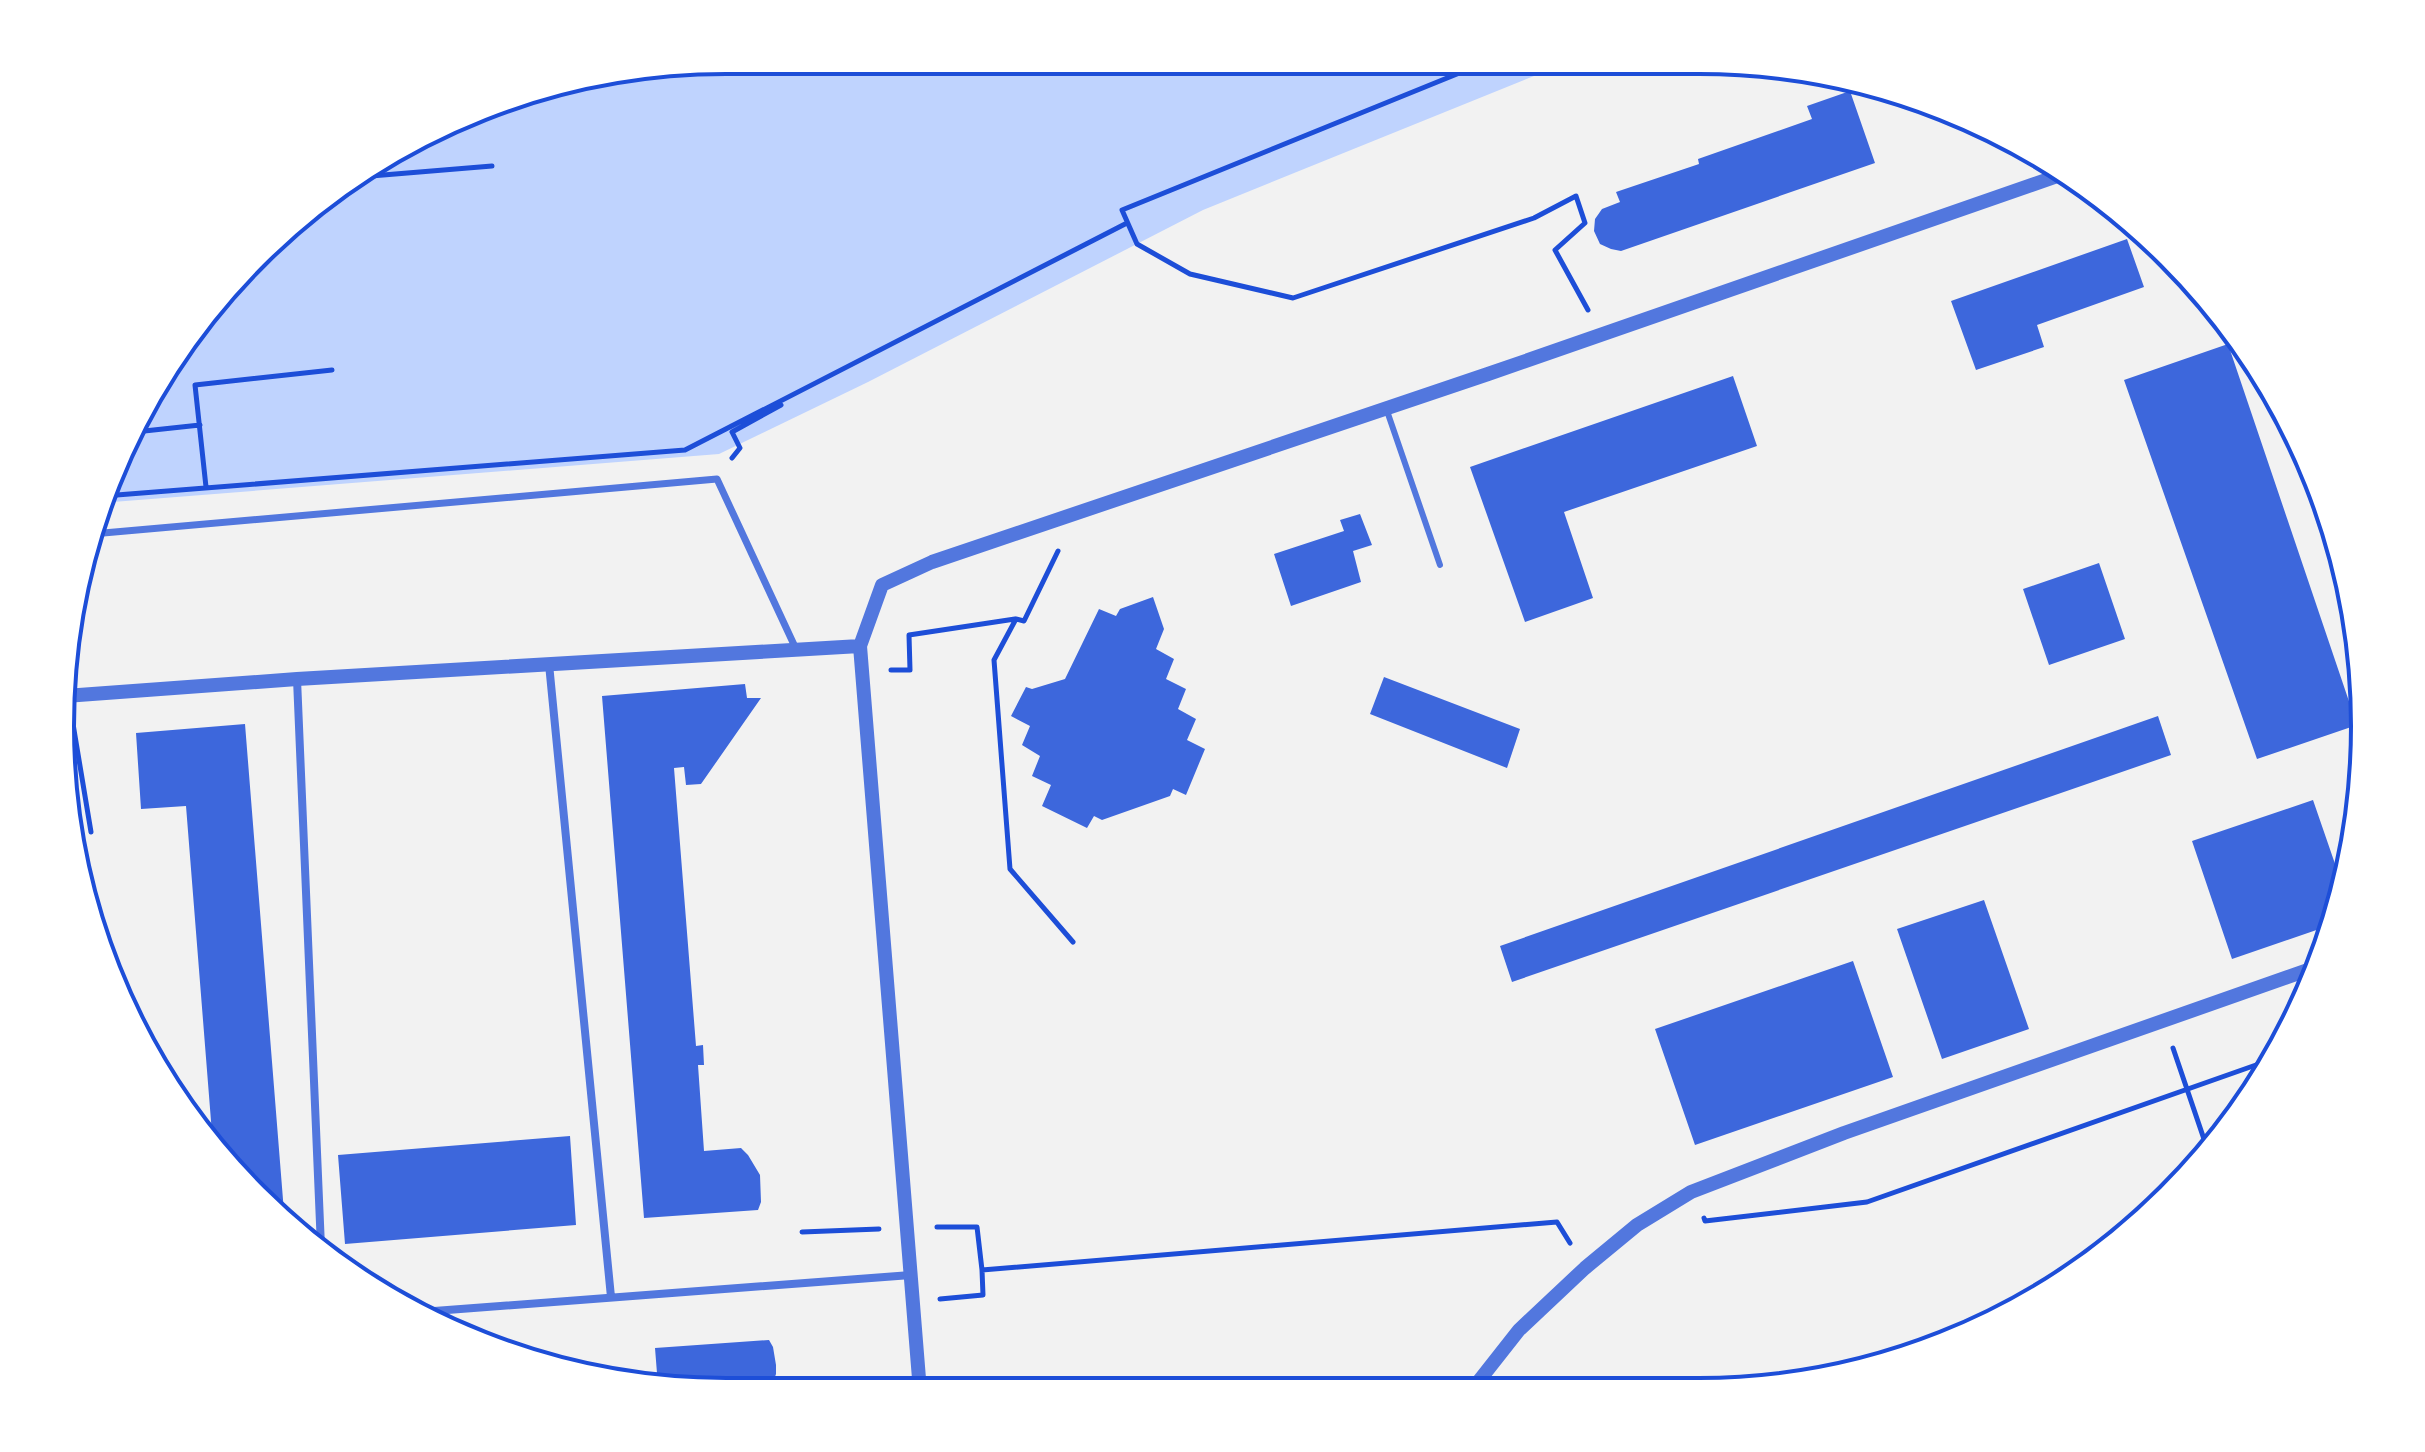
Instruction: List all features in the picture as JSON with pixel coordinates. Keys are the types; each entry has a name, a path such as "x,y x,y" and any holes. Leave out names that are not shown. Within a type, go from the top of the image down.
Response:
{"street":[{"path":"919,1378 860,646 882,585 932,562 1602,335 2052,178"},
{"path":"104,533 717,479 796,649"},
{"path":"75,695 297,679 860,646"},
{"path":"549,664 611,1297"},
{"path":"297,679 321,1236"},
{"path":"1481,1378 1519,1330 1585,1268 1637,1225 1691,1192 1844,1133 2303,972"},
{"path":"437,1311 911,1275"}],"lane":[{"path":"1386,408 1440,565"}],"path":[{"path":"1457,74 1122,210 1137,244 1190,274 1293,298 1534,218 1576,196 1585,223 1555,250 1602,335"},
{"path":"377,175 492,166"},
{"path":"117,495 685,450 1127,223"},
{"path":"740,448 732,432 848,367"},
{"path":"206,487 195,385 332,370"},
{"path":"145,431 200,425"},
{"path":"862,671 910,670 909,635 1016,619 1024,621 1064,538 1059,519"},
{"path":"1016,619 994,660 1010,869 1073,942"},
{"path":"74,737 91,832"},
{"path":"2162,1021 2204,1138"},
{"path":"1691,1192 1705,1221 1867,1202 2256,1065"},
{"path":"913,1302 983,1295 982,1270 1557,1222 1585,1268"}],"water":[{"path":"726,74 1539,74 1203,210 868,382 719,454 114,502 141,438 184,364 236,296 296,236 329,209 400,161 476,124 557,96 641,80"}],"building":[{"path":"1850,92 1875,163 1621,251 1600,244 1594,231 1595,219 1602,209 1620,202 1616,192 1699,164 1698,159 1812,119 1807,106"},
{"path":"2127,239 2144,287 2037,325 2044,347 1976,370 1951,301"},
{"path":"2227,344 2229,347 2351,706 2351,727 2257,759 2124,380"},
{"path":"1733,376 1757,446 1564,512 1593,598 1525,622 1470,467"},
{"path":"1360,514 1372,545 1353,551 1361,582 1291,606 1274,554 1344,531 1340,520"},
{"path":"2099,563 2125,639 2049,665 2023,589"},
{"path":"1153,597 1164,629 1156,649 1174,659 1166,679 1186,689 1178,709 1196,719 1187,740 1205,749 1186,795 1173,789 1170,796 1102,820 1094,816 1087,828 1042,806 1051,785 1032,776 1040,756 1022,745 1030,726 1011,716 1026,687 1032,689 1065,679 1099,609 1116,616 1120,609"},
{"path":"1384,677 1520,729 1507,768 1370,714"},
{"path":"745,684 747,698 761,698 701,784 686,785 684,767 674,768 696,1046 703,1045 704,1065 698,1065 704,1151 741,1148 760,1175 761,1202 758,1210 644,1218 602,696"},
{"path":"2158,716 2171,755 1512,982 1500,946"},
{"path":"245,724 283,1204 211,1126 186,806 141,809 136,733"},
{"path":"2313,800 2335,865 2318,929 2232,959 2192,841"},
{"path":"1984,900 2029,1029 1942,1059 1897,929"},
{"path":"1853,961 1893,1077 1695,1145 1655,1029"},
{"path":"570,1136 576,1225 345,1244 338,1155"},
{"path":"769,1340 773,1347 776,1374 775,1378 726,1378 657,1374 655,1348"}]}
